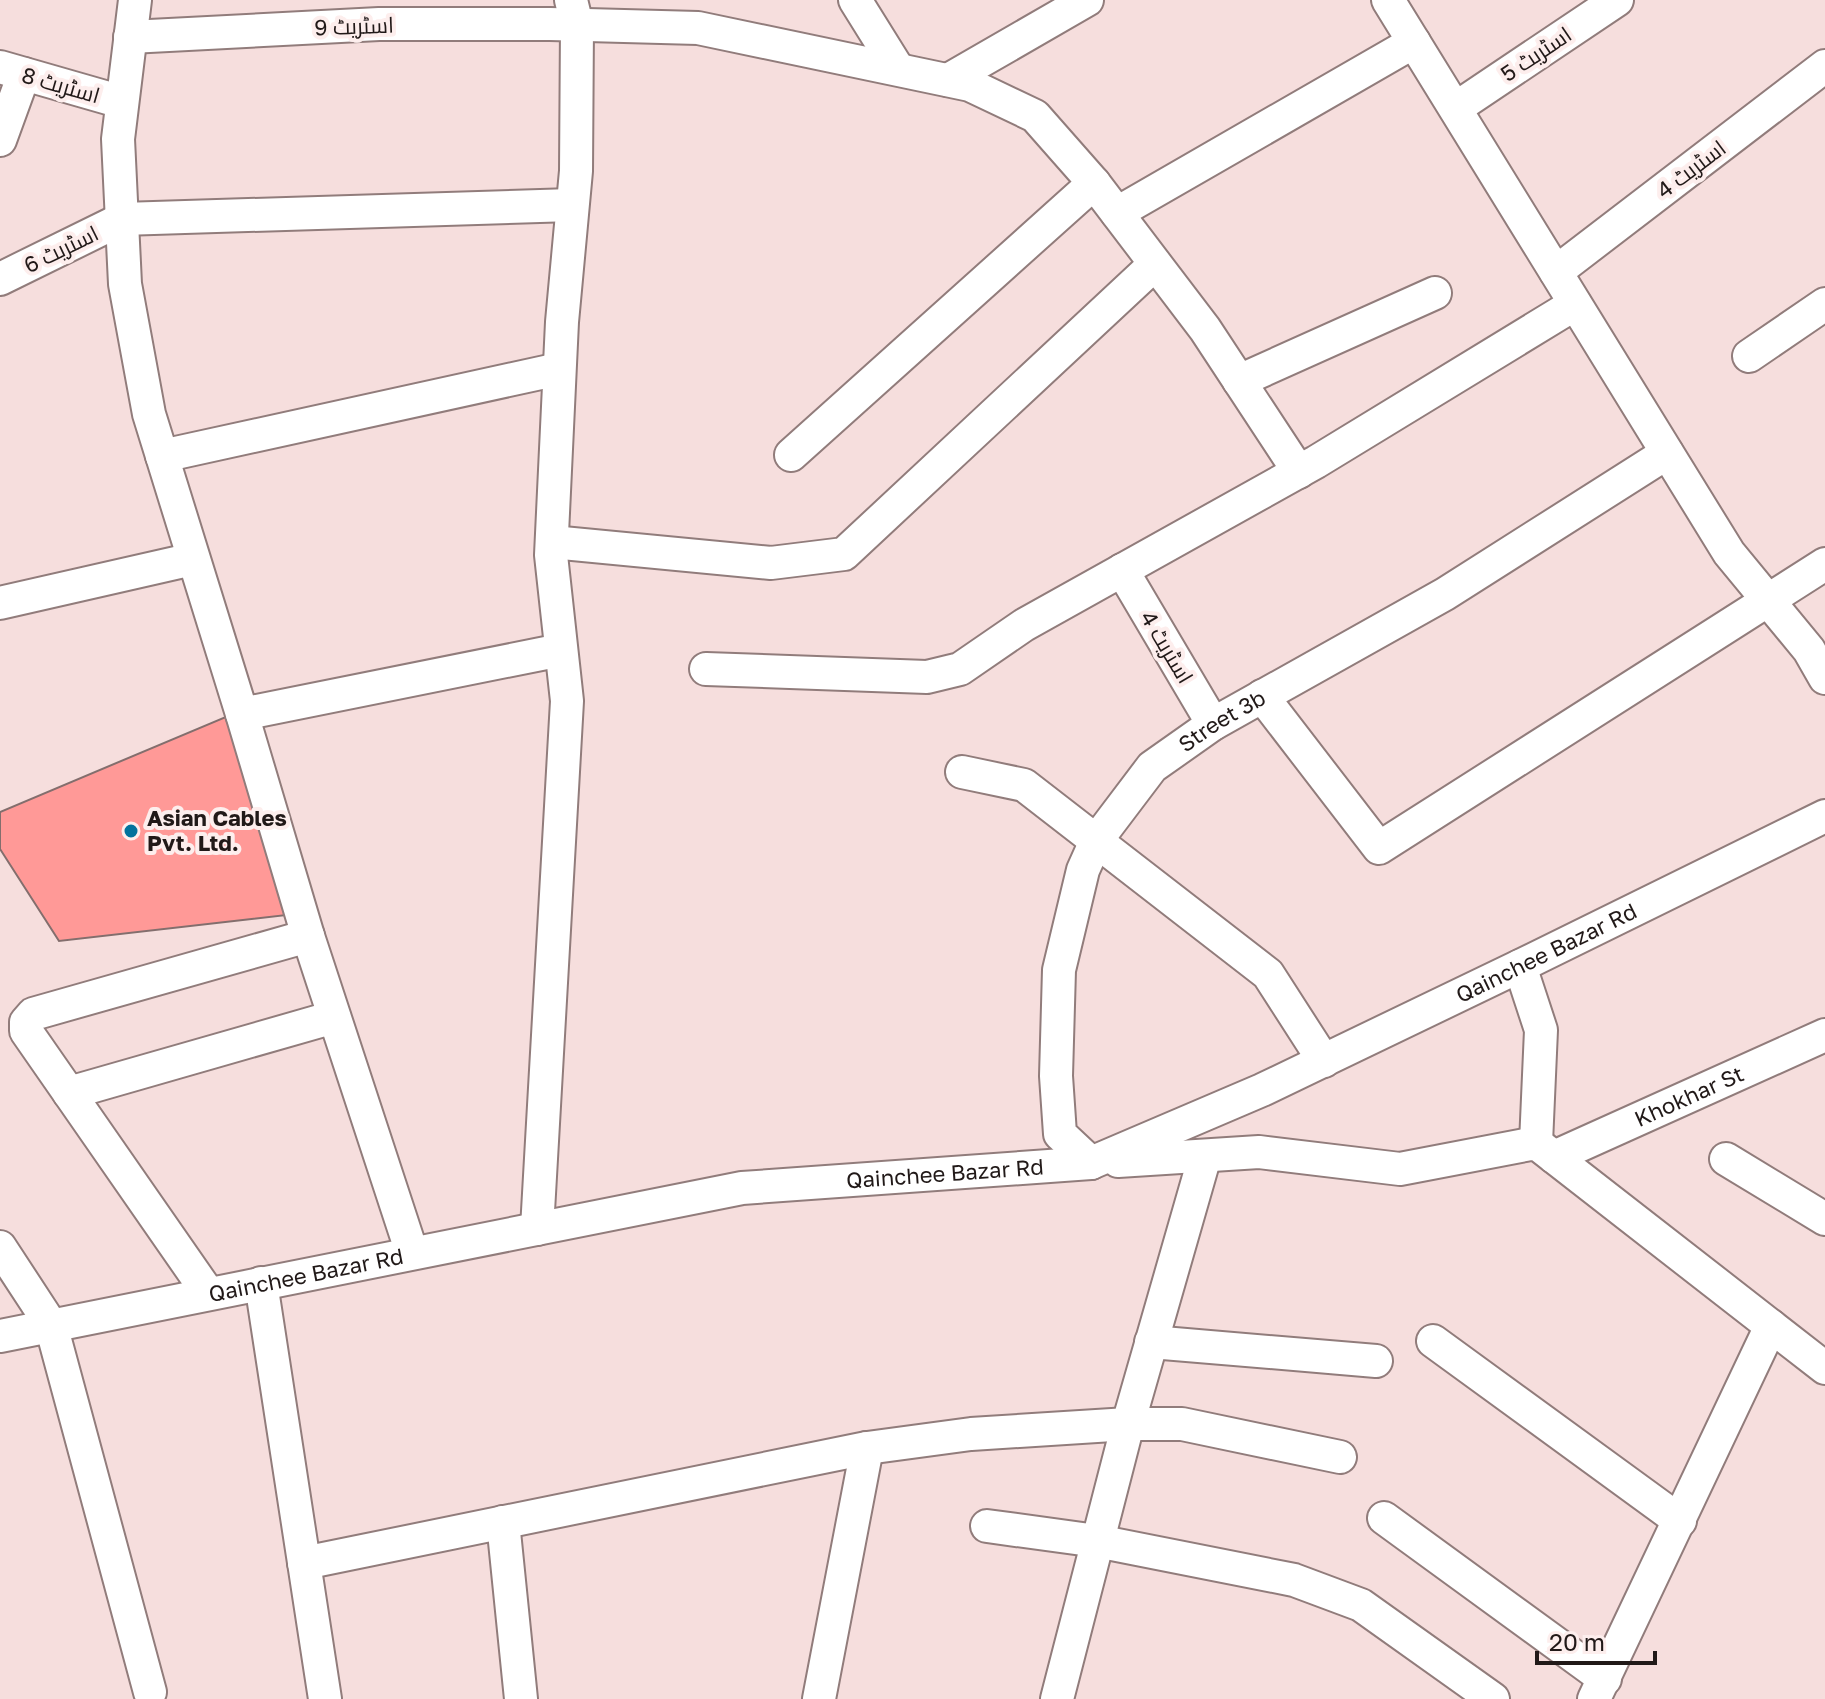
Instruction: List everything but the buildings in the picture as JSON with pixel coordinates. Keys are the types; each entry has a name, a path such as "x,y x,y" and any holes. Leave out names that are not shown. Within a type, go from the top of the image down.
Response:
{"street":[{"path":"135,0 118,139 125,284 149,414 308,936 412,1253"},
{"path":"855,0 898,69"},
{"path":"948,80 1087,0"},
{"path":"1388,0 1729,553 1809,650 1825,678"},
{"name":"اسٹریٹ 5","path":"1456,108 1617,0"},
{"path":"537,1229 567,701 551,555 559,369 576,171 574,12"},
{"name":"اسٹریٹ 9","path":"130,37 574,12 698,28 970,85 1035,116 1094,183 1205,329 1299,472"},
{"path":"1117,213 1414,42"},
{"name":"اسٹریٹ 4","path":"1556,272 1825,66"},
{"path":"0,140 12,71"},
{"name":"اسٹریٹ 8","path":"12,71 122,102"},
{"path":"791,455 1094,183"},
{"path":"122,219 572,205"},
{"name":"اسٹریٹ 6","path":"0,279 122,219"},
{"path":"552,542 771,563 844,554 1155,264"},
{"path":"1239,381 1435,293"},
{"path":"706,669 927,677 960,669 1024,625 1299,472 1575,304"},
{"path":"1749,356 1825,304"},
{"path":"162,456 559,369"},
{"name":"Street 3b","path":"1091,1163 1060,1134 1056,1076 1059,970 1083,870 1096,841 1152,767 1213,724 1445,594 1667,453"},
{"path":"0,603 193,559"},
{"path":"1262,696 1379,848 1825,564"},
{"name":"اسٹریٹ 4","path":"1122,570 1213,724"},
{"path":"242,714 561,650"},
{"path":"962,772 1024,785 1268,974 1324,1061"},
{"name":"Qainchee Bazar Rd","path":"0,1336 742,1188 1091,1163 1324,1061 1825,816"},
{"path":"208,1293 26,1031 26,1022 33,1014 308,936"},
{"path":"1520,966 1541,1030 1545,1150 1825,1368"},
{"path":"69,1093 334,1017"},
{"name":"Khokhar St","path":"1091,1163 1259,1152 1400,1169 1545,1150 1825,1035"},
{"path":"1057,1699 1128,1424 1205,1156"},
{"path":"1726,1159 1825,1219"},
{"path":"0,1247 51,1325 150,1692"},
{"path":"261,1283 325,1699"},
{"path":"1384,1518 1599,1689 1771,1326"},
{"path":"1433,1341 1680,1521"},
{"path":"1151,1342 1376,1361"},
{"path":"304,1563 867,1448 971,1434 1128,1424 1182,1424 1340,1457"},
{"path":"819,1699 867,1448"},
{"path":"503,1522 521,1699"},
{"path":"987,1526 1097,1541 1294,1580 1361,1605 1493,1699"}],"place":[{"name":"Asian Cables Pvt. Ltd.","path":"131,831"}]}
